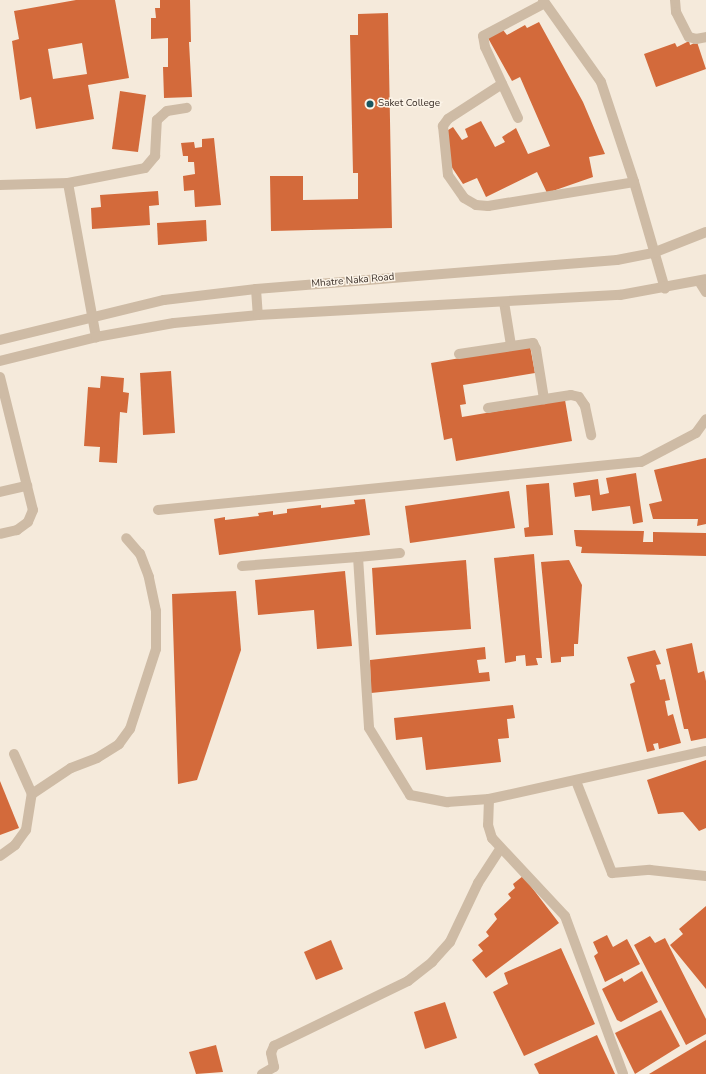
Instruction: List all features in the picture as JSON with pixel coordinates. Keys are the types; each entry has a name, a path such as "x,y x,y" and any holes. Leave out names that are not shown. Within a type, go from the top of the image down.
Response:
{"street":[{"path":"675,0 676,12 689,37 696,39 706,38"},
{"path":"518,118 485,47 483,36 544,1 601,82 634,182 665,289"},
{"path":"502,84 448,118 442,126 448,175 464,198 476,205 488,206 634,182"},
{"path":"0,185 68,183 145,168 155,156 157,120 167,111 187,108"},
{"path":"68,183 94,318 96,337"},
{"name":"Mhatre Naka Road","path":"0,340 164,300 256,289 617,260 654,253 706,232"},
{"path":"0,361 96,337 174,323 258,315 620,295 665,289 703,280 706,292"},
{"path":"256,289 258,315"},
{"path":"504,302 511,345"},
{"path":"459,354 528,342 535,345 544,399"},
{"path":"0,377 33,510 28,522 17,530 0,534"},
{"path":"488,408 571,395 579,397 585,406 591,435"},
{"path":"158,510 641,462 696,434 706,419"},
{"path":"0,492 27,486"},
{"path":"32,794 71,768 96,758 119,744 130,729 145,688 156,649 156,611 149,577 140,554 126,538"},
{"path":"242,566 400,553"},
{"path":"358,557 369,728 410,795 447,802 489,799 576,781 706,751"},
{"path":"0,856 15,845 26,830 32,794 14,754"},
{"path":"576,781 612,873 650,870 706,876"},
{"path":"489,799 488,825 492,838 500,849 565,916 623,1074"},
{"path":"262,1074 274,1067 271,1053 274,1046 408,981 432,962 450,942 478,883 500,849"}],"building":[{"path":"76,0 115,0 129,78 88,85 94,119 36,129 31,97 20,100 12,41 19,39 14,11","holes":["82,43 87,74 53,79 48,49"]},
{"path":"160,0 190,0 191,42 189,42 192,97 164,98 163,67 168,67 168,38 151,39 151,18 156,18 155,8 160,8"},
{"name":"Saket College","path":"388,13 392,228 271,231 270,176 303,176 303,200 358,199 358,173 353,173 350,35 358,35 358,14"},
{"path":"539,22 583,102 605,154 589,157 593,177 547,193 537,172 486,197 477,178 463,184 449,163 445,132 453,127 462,140 468,137 465,129 481,121 495,147 505,142 502,137 516,128 528,154 550,146 520,77 512,81 488,38 503,30 507,35 525,25 527,28"},
{"path":"689,41 690,45 697,42 706,69 656,87 644,54 675,43 677,47"},
{"path":"120,91 146,95 138,152 112,149"},
{"path":"214,138 221,205 195,207 194,190 184,191 183,176 195,174 194,162 188,162 188,156 183,156 181,143 194,142 195,148 202,147 202,139"},
{"path":"158,191 159,205 149,206 150,225 92,229 91,208 101,207 100,195"},
{"path":"206,220 207,241 158,245 157,223"},
{"path":"530,346 535,373 463,385 466,404 460,405 462,417 565,400 572,441 456,461 452,438 444,440 431,363"},
{"path":"171,371 175,433 143,435 140,373"},
{"path":"101,376 124,378 123,392 129,393 127,413 120,412 117,463 99,462 100,447 84,446 88,387 100,388"},
{"path":"706,458 706,524 697,526 698,519 653,519 649,504 662,501 654,470"},
{"path":"636,473 643,522 633,524 630,506 592,511 590,495 575,497 573,483 598,479 600,495 609,493 606,478"},
{"path":"549,483 553,535 525,537 524,528 529,527 526,485"},
{"path":"509,491 515,528 410,543 405,506"},
{"path":"365,499 370,535 219,555 214,519 225,517 225,520 259,516 258,513 273,511 273,515 287,513 287,509 321,505 321,508 355,504 354,500"},
{"path":"574,530 644,531 643,542 653,542 653,532 706,533 706,556 581,553 582,547 576,546"},
{"path":"534,554 542,658 536,658 538,665 526,666 525,655 516,656 516,661 505,663 494,558"},
{"path":"466,560 471,629 376,635 372,568"},
{"path":"569,560 582,585 578,644 574,644 574,656 561,657 561,662 551,663 541,562"},
{"path":"345,571 352,646 317,649 314,610 258,615 255,580"},
{"path":"236,591 241,650 197,780 178,784 172,594"},
{"path":"692,643 698,673 704,671 706,681 706,738 691,741 688,729 684,729 666,649"},
{"path":"485,647 486,659 477,660 479,673 489,672 490,681 371,693 370,660"},
{"path":"655,650 661,664 656,665 660,680 665,679 670,700 665,701 668,716 673,714 681,743 659,749 658,743 653,744 655,750 647,752 630,684 635,682 627,657"},
{"path":"513,705 515,718 507,719 509,738 498,739 501,762 426,770 422,737 396,740 394,718"},
{"path":"706,760 706,828 699,831 683,812 658,814 647,780"},
{"path":"0,781 19,828 0,835"},
{"path":"523,876 559,923 486,978 472,960 483,951 478,945 489,936 486,932 497,919 494,914 511,898 508,894 515,888 513,884"},
{"path":"706,906 706,989 670,945 683,934 679,929"},
{"path":"607,935 613,947 627,939 640,964 605,982 594,956 598,953 593,942"},
{"path":"650,936 655,943 665,938 706,1019 706,1034 686,1045 634,945"},
{"path":"331,940 343,969 316,980 304,952"},
{"path":"561,948 595,1024 524,1056 493,992 508,984 504,973"},
{"path":"642,971 658,1002 621,1022 617,1020 602,989 622,978 624,982"},
{"path":"445,1002 457,1038 425,1049 414,1012"},
{"path":"661,1010 680,1046 635,1074 615,1033"},
{"path":"597,1035 615,1074 539,1074 534,1064"},
{"path":"706,1040 706,1074 649,1074"},
{"path":"216,1045 223,1072 196,1074 189,1052"}],"place":[{"name":"Saket College","path":"370,104"}]}
